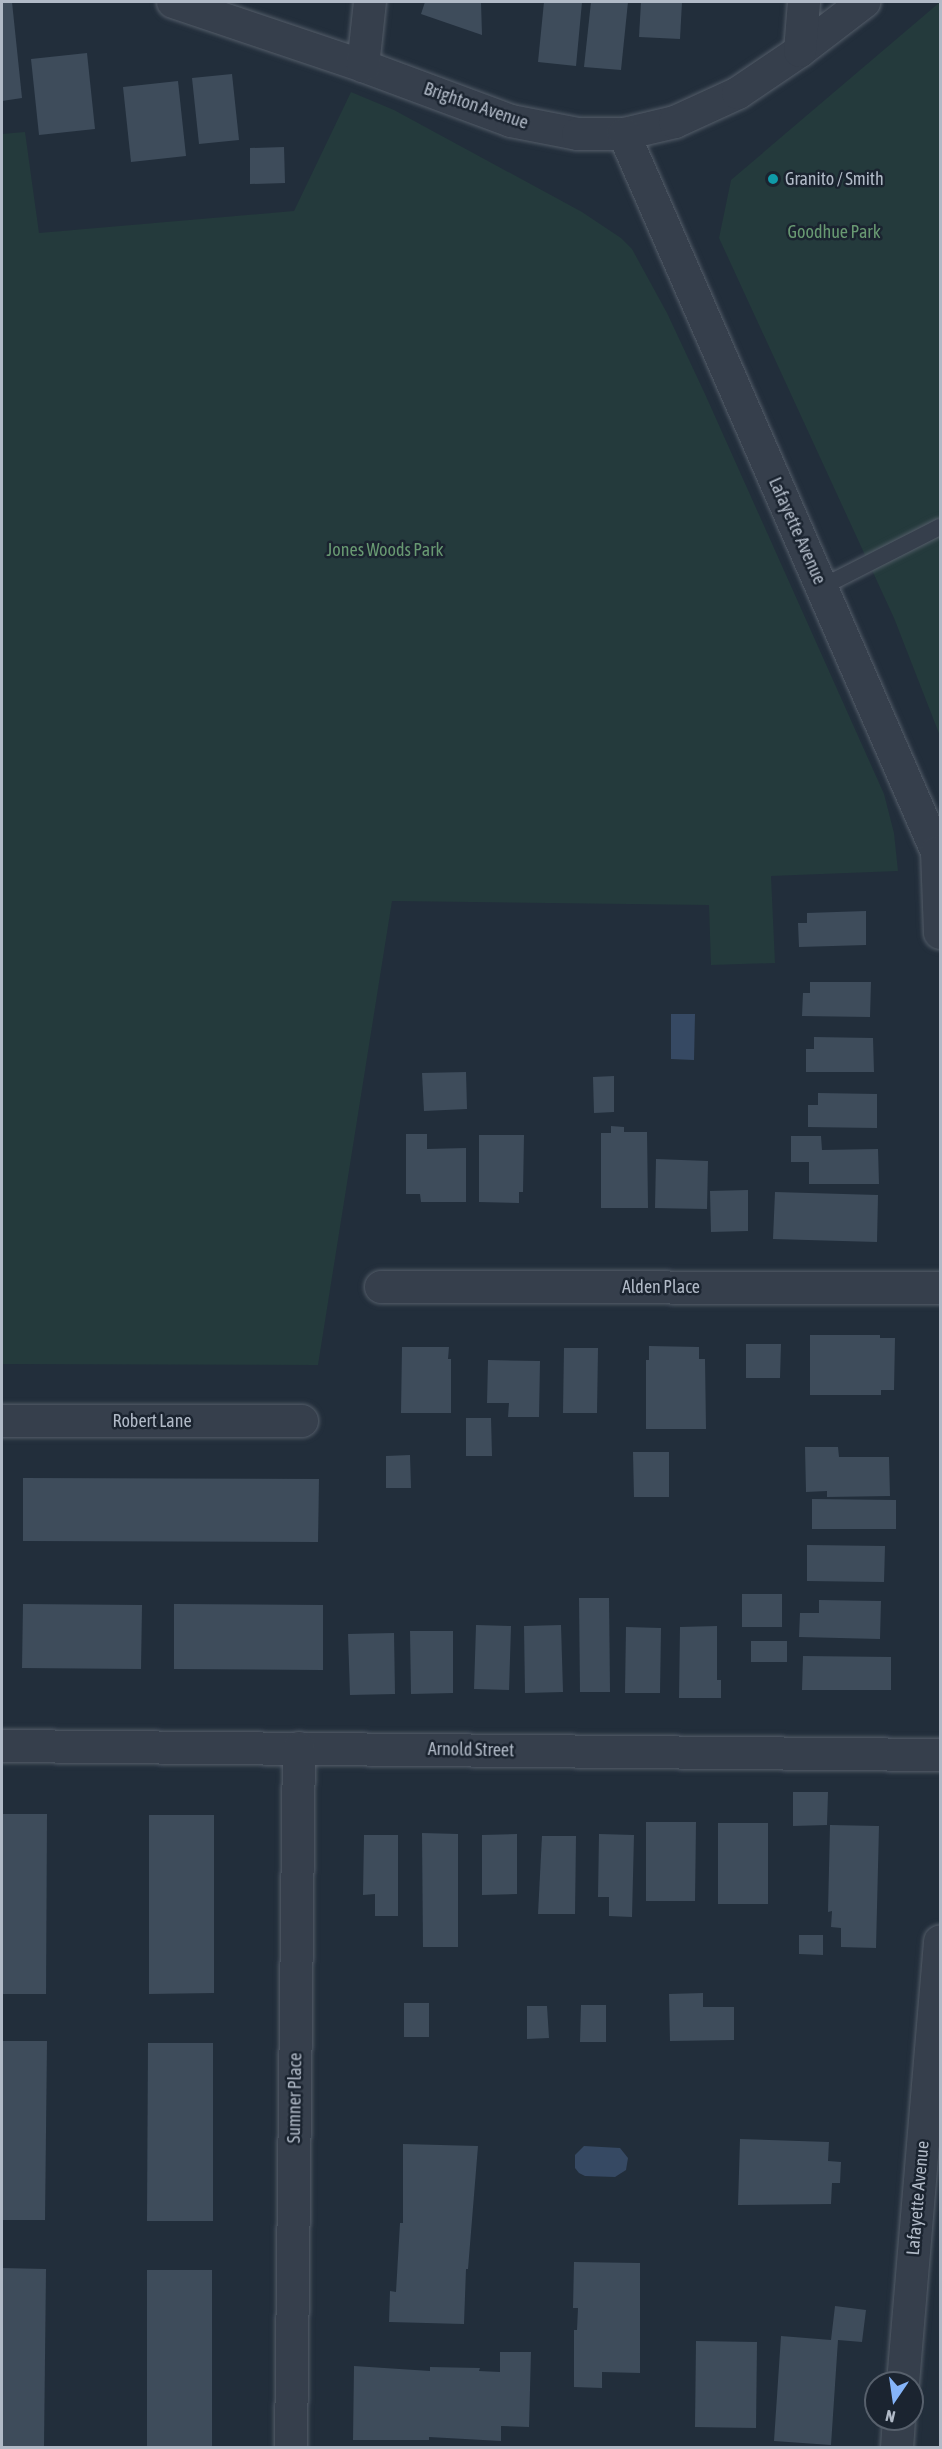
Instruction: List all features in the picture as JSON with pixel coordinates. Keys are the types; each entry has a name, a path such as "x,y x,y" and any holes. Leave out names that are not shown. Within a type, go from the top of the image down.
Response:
{"street":[{"name":"Brighton Avenue","path":"173,2 363,66 511,121 578,134 624,134 675,122 738,93 800,51 864,2"},
{"path":"363,66 370,2"},
{"path":"800,51 804,2"},
{"name":"Lafayette Avenue","path":"624,134 937,852 940,933"},
{"name":"Alden Place","path":"381,1287 940,1288"},
{"name":"Robert Lane","path":"2,1421 302,1421"},
{"name":"Arnold Street","path":"2,1746 940,1755"},
{"name":"Sumner Place","path":"291,2448 299,1748"},
{"name":"Lafayette Avenue","path":"904,2371 940,1942"},
{"path":"897,2448 898,2431"}],"lane":[{"path":"822,588 940,527"}],"green space":[{"name":"Goodhue Park","path":"940,2 940,736 894,618 719,238 731,180"},
{"name":"Jones Woods Park","path":"351,92 394,110 582,212 621,238 632,249 667,313 705,394 884,794 894,833 898,871 771,876 775,963 711,965 709,905 392,901 318,1365 2,1364 2,134 25,132 39,233 294,211"}],"water":[{"path":"671,1014 695,1014 694,1060 671,1059"},
{"path":"584,2146 620,2148 628,2158 626,2170 615,2177 585,2176 579,2173 575,2168 575,2155"}],"building":[{"path":"2,2 12,2 22,98 2,101"},
{"path":"425,2 481,2 482,35 421,14"},
{"path":"544,2 582,2 576,66 538,62"},
{"path":"591,2 628,2 621,70 584,67"},
{"path":"641,2 682,2 680,39 639,37"},
{"path":"87,53 95,129 39,135 31,59"},
{"path":"232,74 239,140 199,144 192,78"},
{"path":"178,81 186,156 131,162 123,87"},
{"path":"284,147 285,183 250,184 250,148"},
{"path":"866,911 866,945 799,947 798,923 807,923 807,913"},
{"path":"810,982 871,982 870,1017 802,1016 803,993 810,993"},
{"path":"814,1037 873,1038 874,1072 806,1072 806,1049 814,1049"},
{"path":"466,1072 467,1109 424,1111 422,1073"},
{"path":"614,1076 614,1112 594,1113 593,1077"},
{"path":"818,1093 877,1094 877,1128 808,1127 808,1105 818,1105"},
{"path":"611,1126 624,1127 624,1132 647,1132 648,1208 601,1208 601,1133 611,1133"},
{"path":"406,1134 427,1134 427,1149 466,1148 466,1202 421,1202 420,1194 406,1194"},
{"path":"479,1135 524,1135 523,1192 519,1192 519,1203 479,1202"},
{"path":"791,1136 821,1136 822,1150 878,1149 879,1184 809,1184 809,1162 791,1162"},
{"path":"656,1159 708,1161 707,1209 655,1208"},
{"path":"748,1190 748,1231 711,1232 710,1191"},
{"path":"775,1192 878,1195 877,1242 773,1239"},
{"path":"810,1335 880,1335 880,1338 895,1338 894,1390 881,1390 881,1395 810,1395"},
{"path":"746,1344 781,1344 780,1378 746,1378"},
{"path":"649,1346 699,1347 699,1359 705,1359 706,1429 646,1429 646,1360 649,1360"},
{"path":"402,1347 449,1347 451,1413 401,1413"},
{"path":"564,1348 598,1348 597,1413 563,1413"},
{"path":"488,1360 540,1361 539,1417 508,1417 509,1403 487,1403"},
{"path":"466,1418 491,1418 492,1456 466,1456"},
{"path":"805,1447 838,1447 839,1457 889,1457 890,1496 827,1497 827,1491 806,1492"},
{"path":"633,1452 669,1452 669,1497 634,1497"},
{"path":"410,1455 411,1488 386,1488 386,1456"},
{"path":"23,1478 319,1479 318,1542 23,1541"},
{"path":"812,1499 896,1500 896,1529 812,1529"},
{"path":"807,1545 885,1546 884,1582 807,1581"},
{"path":"742,1594 782,1594 782,1627 742,1627"},
{"path":"579,1598 609,1598 610,1692 580,1692"},
{"path":"819,1600 881,1601 880,1639 799,1637 800,1613 819,1613"},
{"path":"23,1604 142,1605 141,1669 22,1668"},
{"path":"174,1604 323,1605 323,1670 174,1669"},
{"path":"476,1625 511,1626 509,1690 474,1689"},
{"path":"561,1625 563,1692 525,1693 524,1626"},
{"path":"717,1626 717,1680 721,1680 721,1698 679,1698 680,1627"},
{"path":"626,1627 661,1628 660,1693 625,1693"},
{"path":"410,1631 453,1631 453,1693 411,1694"},
{"path":"394,1633 395,1694 350,1695 348,1634"},
{"path":"751,1641 787,1641 787,1662 751,1662"},
{"path":"803,1656 891,1657 891,1690 802,1690"},
{"path":"793,1792 828,1792 827,1825 793,1826"},
{"path":"2,1814 47,1814 46,1994 2,1994"},
{"path":"149,1815 214,1815 214,1993 149,1994"},
{"path":"646,1822 696,1822 695,1901 646,1901"},
{"path":"718,1823 768,1823 768,1904 718,1904"},
{"path":"830,1825 879,1826 876,1948 841,1947 841,1928 831,1927 832,1911 828,1912"},
{"path":"422,1833 458,1834 458,1947 423,1947"},
{"path":"517,1834 517,1894 482,1895 482,1835"},
{"path":"599,1834 634,1835 632,1917 609,1916 609,1897 598,1897"},
{"path":"364,1835 398,1835 398,1916 375,1916 375,1894 363,1895"},
{"path":"542,1836 576,1836 575,1914 538,1914"},
{"path":"799,1935 823,1935 823,1955 799,1954"},
{"path":"703,1993 703,2007 734,2007 734,2040 670,2041 669,1994"},
{"path":"404,2003 429,2003 429,2037 404,2037"},
{"path":"581,2005 606,2005 606,2042 580,2042"},
{"path":"527,2006 547,2006 549,2038 527,2039"},
{"path":"2,2041 47,2041 45,2220 2,2220"},
{"path":"148,2043 213,2043 213,2221 147,2221"},
{"path":"740,2139 829,2142 828,2161 841,2162 840,2183 832,2183 831,2204 738,2205"},
{"path":"403,2144 478,2146 468,2269 466,2269 464,2324 389,2322 390,2291 396,2292 400,2223 403,2223"},
{"path":"574,2262 640,2263 640,2373 602,2372 602,2388 574,2387 574,2330 577,2330 578,2308 573,2308"},
{"path":"2,2268 46,2269 44,2446 2,2446"},
{"path":"147,2270 212,2270 212,2447 147,2447"},
{"path":"835,2306 866,2310 862,2342 838,2340 831,2445 774,2441 781,2336 831,2340"},
{"path":"696,2341 757,2342 756,2428 695,2427"},
{"path":"500,2352 531,2352 529,2427 501,2426 501,2441 429,2437 429,2440 353,2440 354,2366 430,2371 430,2367 480,2368 479,2371 500,2372"}],"place":[{"name":"Granito / Smith","path":"773,179"}]}
